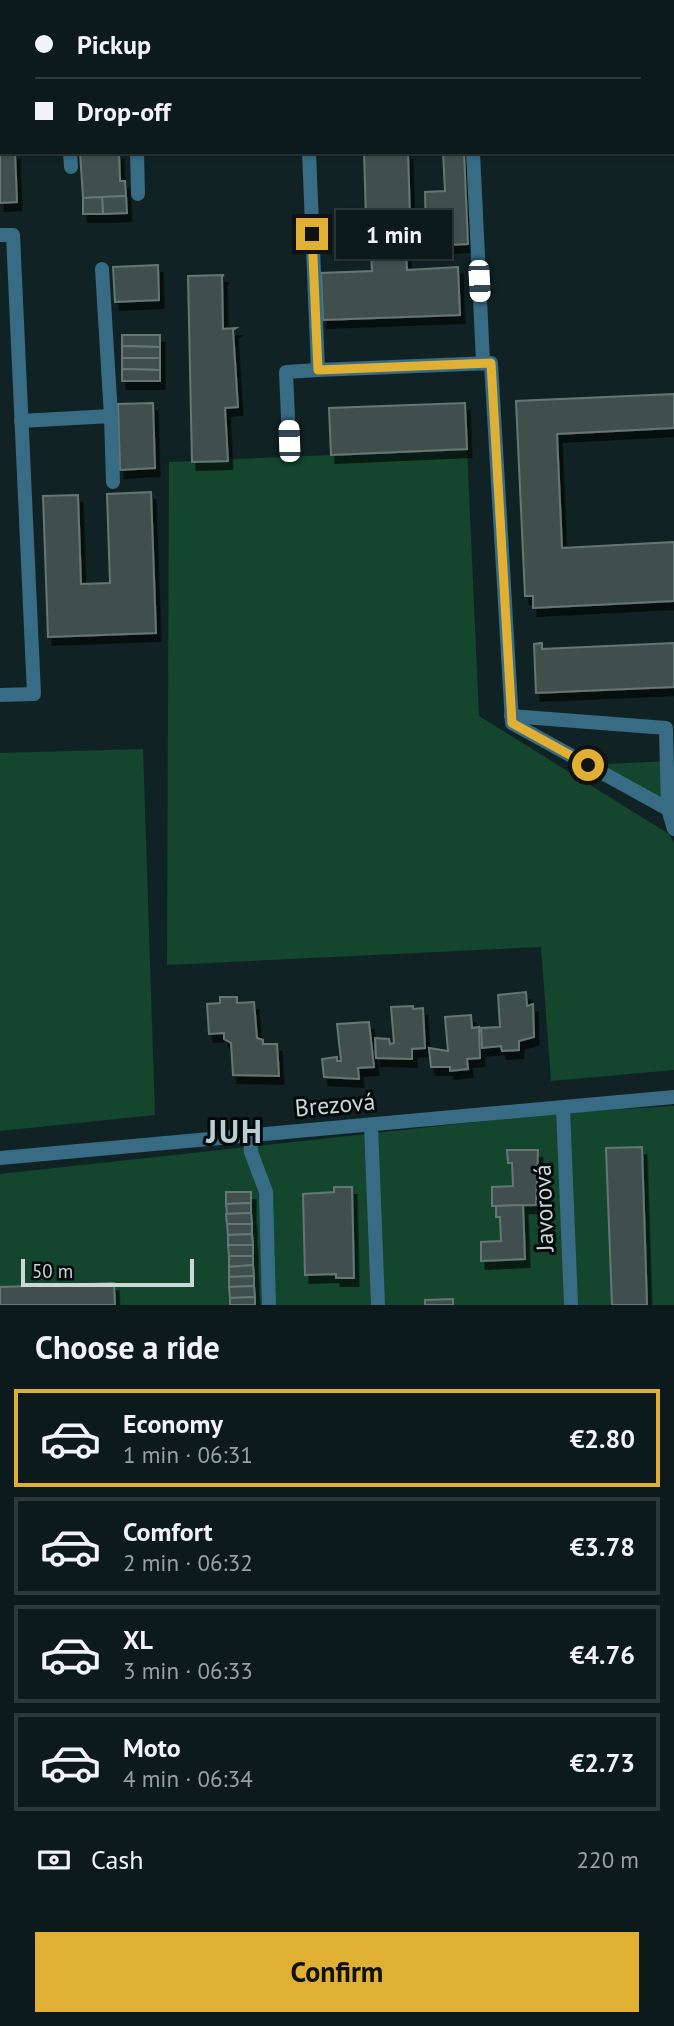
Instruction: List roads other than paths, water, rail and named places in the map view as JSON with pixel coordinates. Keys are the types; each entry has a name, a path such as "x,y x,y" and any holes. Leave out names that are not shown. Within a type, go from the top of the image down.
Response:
{"street":[{"path":"137,154 138,194"},
{"path":"309,154 318,370"},
{"path":"473,154 482,362"},
{"path":"0,235 13,235 34,694 0,695"},
{"path":"102,269 113,482"},
{"path":"289,441 286,372 491,363 512,723 668,809"},
{"path":"21,421 111,416"},
{"path":"511,716 666,727 668,809 674,829"},
{"name":"Brezová","path":"0,1158 674,1097"},
{"name":"Javorová","path":"563,1108 571,1305"},
{"path":"371,1125 378,1305"},
{"path":"250,1136 251,1152 267,1192 270,1305"}],"district":[{"name":"JUH","path":"235,1132"}]}
